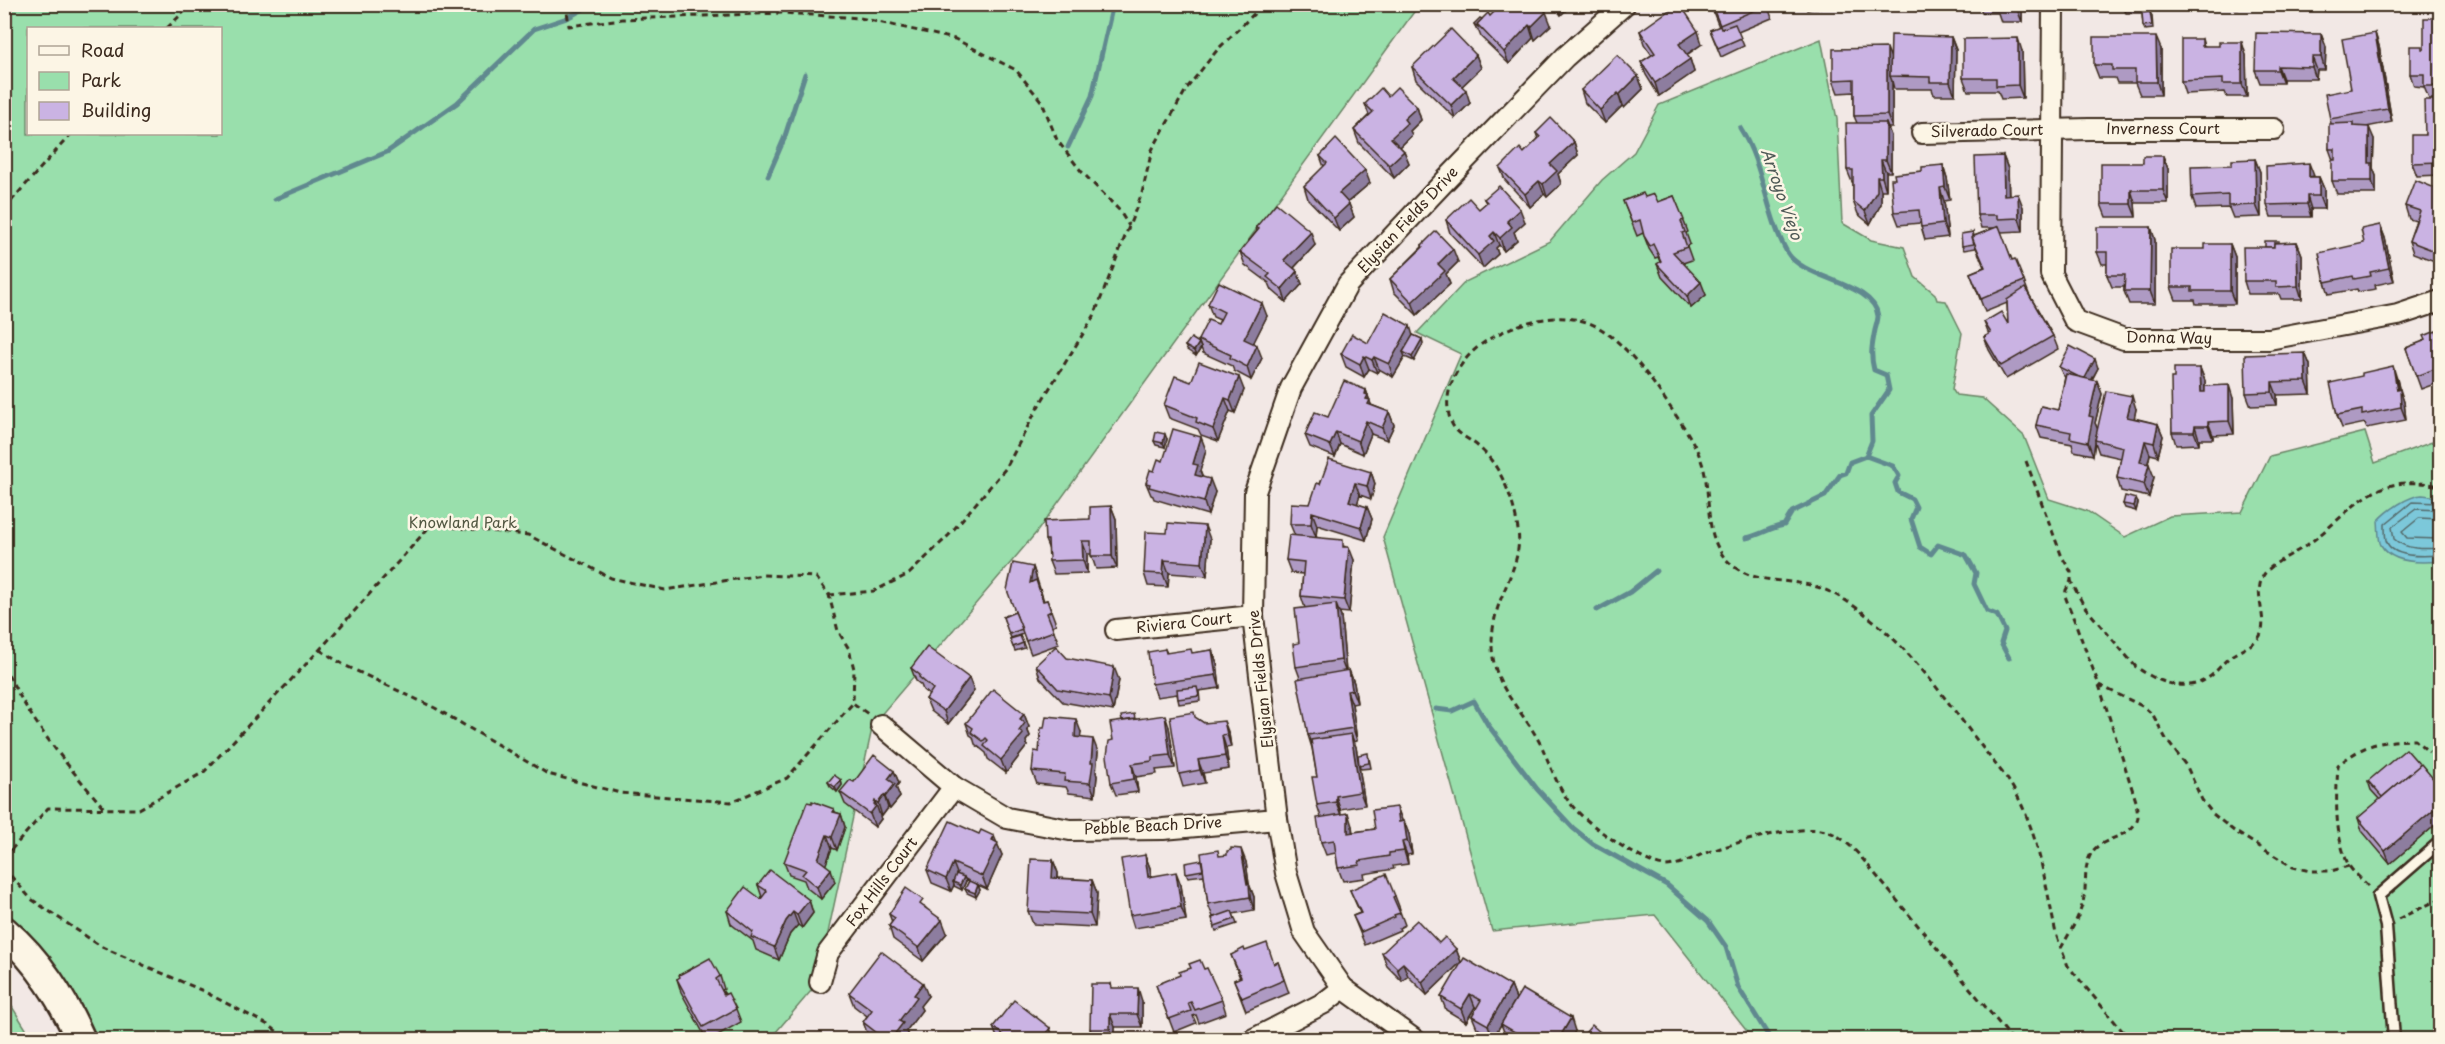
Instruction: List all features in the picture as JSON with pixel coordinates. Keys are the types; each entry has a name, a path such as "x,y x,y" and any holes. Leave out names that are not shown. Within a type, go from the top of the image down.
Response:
{"main road":[{"path":"4,931 21,945 42,970 59,996 81,1040"}],"street":[{"name":"Elysian Fields Drive","path":"1415,1040 1343,988 1304,932 1286,873 1277,819 1252,616 1255,492 1291,388 1348,284 1565,57 1625,4"},
{"name":"Donna Way","path":"2053,4 2051,274 2076,321 2124,339 2269,339 2398,315 2440,300"},
{"name":"Inverness Court","path":"2053,130 2274,129"},
{"name":"Silverado Court","path":"1922,133 2053,130"},
{"name":"Riviera Court","path":"1116,630 1252,616"},
{"name":"Pebble Beach Drive","path":"881,725 954,787 1007,818 1070,830 1163,829 1277,819"},
{"name":"Fox Hills Court","path":"820,982 828,953 954,787"},
{"path":"1252,1040 1324,1004 1343,988"}],"lane":[{"path":"2394,1040 2386,926 2378,896 2440,842"}],"path":[{"path":"168,27 192,4"},
{"path":"571,4 567,11 569,26 622,20 782,13 860,18 955,39 1016,70 1042,102 1057,140 1081,171 1119,210 1130,227"},
{"path":"829,595 874,591 909,574 949,535 1006,468 1038,407 1094,316 1142,193 1152,150 1187,88 1218,49 1264,4"},
{"path":"4,209 70,135"},
{"path":"2013,1040 1862,856 1852,846 1831,833 1810,829 1773,835 1725,847 1679,864 1666,866 1643,860 1579,813 1569,802 1540,743 1505,694 1494,659 1493,624 1517,559 1519,532 1509,494 1499,472 1483,451 1456,432 1448,407 1451,385 1462,365 1478,347 1501,333 1532,321 1574,320 1591,324 1604,331 1624,349 1660,392 1698,453 1705,473 1713,538 1723,556 1740,571 1751,576 1824,589 1866,615 1916,663 2006,777 2018,796 2028,820 2061,948 2068,966 2130,1040"},
{"path":"2026,461 2062,556 2071,572 2071,581 2065,596 2099,685 2133,789 2138,817 2131,830 2108,839 2097,846 2091,854 2086,863 2084,899 2080,913 2061,948"},
{"path":"2071,581 2084,606 2136,667 2157,680 2174,685 2199,683 2261,635 2263,629 2260,603 2261,581 2269,569 2304,548 2358,501 2373,492 2407,482 2419,481 2440,486"},
{"path":"4,858 48,808 139,809 204,772 320,650 431,525 528,534 610,578 665,590 762,575 816,577 829,595 838,631 849,649 854,669 853,703 787,778 731,802 620,793 548,774 435,708 344,665 320,650"},
{"path":"4,665 14,686 56,752 104,808"},
{"path":"2099,685 2144,707 2153,715 2166,739 2187,767 2202,800 2213,814 2234,831 2293,867 2310,871 2331,871 2349,866"},
{"path":"853,703 881,725"},
{"path":"2378,896 2349,866 2340,838 2335,808 2338,765 2359,749 2390,741 2415,740 2429,752"},
{"path":"4,868 31,899 102,947 201,990 270,1026 288,1040"},
{"path":"2386,926 2440,899"}],"green space":[{"name":"Knowland Park","path":"5,5 1419,5 1036,533 873,724 817,984 770,1039 82,1039 5,942"},
{"path":"1821,39 1837,119 1842,223 1871,240 1904,247 1915,277 1935,294 1937,300 1946,301 1962,333 1952,389 1956,395 1982,398 2024,436 2049,499 2087,511 2125,537 2170,516 2242,512 2270,456 2365,432 2375,463 2440,439 2440,1039 1753,1039 1655,915 1492,931 1383,537 1461,354 1417,333 1465,282 1550,241 1602,180 1634,152 1659,105"},
{"path":"4,994 31,1037 33,1039 5,1039"}],"water":[{"path":"2422,495 2440,497 2440,561 2416,562 2400,559 2392,556 2380,543 2378,521 2398,504"}],"building":[{"path":"1502,4 1539,4 1546,12 1531,27 1529,25 1504,52 1477,24 1488,13 1490,16"},
{"path":"1678,4 1698,31 1679,44 1690,59 1655,83 1641,62 1655,53 1640,31"},
{"path":"1711,4 1767,4 1767,5 1720,25"},
{"path":"1996,4 2017,4 2017,9 1996,9"},
{"path":"2150,12 2152,25 2143,26 2142,13"},
{"path":"2424,18 2440,18 2440,86 2424,86 2424,74 2410,74 2410,46 2422,46 2424,49"},
{"path":"1735,24 1741,38 1718,48 1710,30"},
{"path":"1451,29 1476,55 1453,78 1466,90 1451,105 1412,67"},
{"path":"2256,33 2321,34 2321,57 2312,57 2312,67 2278,66 2278,70 2255,70"},
{"path":"2375,33 2388,109 2330,119 2325,94 2351,89 2342,39"},
{"path":"1891,35 1951,37 1950,82 1930,82 1930,77 1890,76"},
{"path":"2094,37 2156,37 2157,82 2135,82 2135,70 2112,70 2112,65 2094,65"},
{"path":"2018,38 2018,85 1996,86 1996,78 1963,78 1963,39"},
{"path":"2181,39 2202,39 2202,46 2219,46 2219,42 2242,42 2242,84 2223,84 2223,79 2181,81"},
{"path":"1887,48 1887,115 1854,116 1854,79 1833,80 1833,49"},
{"path":"1617,55 1638,76 1600,110 1581,90"},
{"path":"1397,87 1417,107 1404,119 1407,123 1391,138 1404,151 1389,165 1354,130 1373,112 1365,104 1381,88 1388,96"},
{"path":"2424,100 2440,100 2440,162 2412,163 2412,135 2425,135"},
{"path":"1551,118 1574,142 1550,164 1557,171 1543,184 1539,181 1525,194 1500,168 1520,148 1524,153 1540,137 1536,133"},
{"path":"1846,123 1886,123 1886,160 1881,160 1882,177 1877,177 1877,191 1865,211 1853,201 1853,170 1847,170"},
{"path":"2353,123 2353,126 2369,127 2369,163 2372,163 2372,181 2332,181 2332,160 2335,160 2335,149 2329,149 2329,124"},
{"path":"1336,139 1365,170 1339,193 1349,204 1334,218 1304,186 1327,163 1320,156"},
{"path":"2003,156 2004,195 2018,194 2019,218 1997,219 1997,215 1977,215 1975,157"},
{"path":"2143,156 2163,156 2163,190 2131,190 2131,204 2101,204 2101,163 2143,163"},
{"path":"2255,159 2256,205 2228,206 2228,195 2192,197 2191,166 2232,165 2232,160"},
{"path":"2309,163 2309,177 2319,177 2319,196 2307,196 2307,204 2267,205 2266,166"},
{"path":"1943,165 1945,187 1940,188 1943,224 1921,227 1919,210 1894,212 1891,179 1895,179 1894,174 1922,171 1922,167"},
{"path":"2415,180 2440,190 2440,238 2435,251 2409,241 2420,211 2405,206"},
{"path":"1499,186 1520,209 1507,221 1512,227 1500,238 1494,232 1490,236 1494,241 1478,255 1446,220 1469,198 1479,209 1487,202 1484,199"},
{"path":"1643,193 1645,197 1654,194 1658,202 1674,196 1684,220 1681,221 1685,232 1682,233 1687,247 1673,252 1701,282 1687,296 1657,264 1661,261 1653,244 1650,246 1644,236 1640,220 1632,223 1623,201"},
{"path":"1276,203 1311,232 1284,260 1297,271 1282,289 1267,277 1270,274 1240,252 1259,229 1256,227"},
{"path":"2380,225 2389,268 2370,272 2371,276 2354,279 2353,276 2325,282 2319,253 2364,243 2361,229"},
{"path":"1999,226 2012,260 2015,259 2024,281 1981,299 1970,273 1985,267 1972,237"},
{"path":"2097,227 2151,227 2150,291 2124,291 2125,275 2107,275 2107,252 2097,252"},
{"path":"1436,231 1453,249 1438,264 1445,271 1412,302 1390,279"},
{"path":"1973,232 1974,244 1962,246 1961,234"},
{"path":"2265,241 2279,241 2279,243 2274,243 2274,247 2265,247"},
{"path":"2297,242 2298,286 2276,287 2276,281 2244,281 2243,247 2274,247 2274,243"},
{"path":"2205,244 2230,244 2230,291 2192,291 2192,287 2171,287 2171,249 2205,249"},
{"path":"1219,282 1262,303 1244,339 1257,345 1247,367 1230,358 1231,355 1198,340 1208,320 1218,324 1224,312 1208,304"},
{"path":"2025,288 2053,336 2001,366 1984,337 1991,333 1984,322 2001,312 2008,324 2007,300"},
{"path":"1385,312 1410,326 1389,364 1374,357 1372,360 1364,356 1360,364 1341,354 1352,334 1368,343"},
{"path":"2436,331 2438,336 2440,335 2440,367 2416,376 2406,348 2426,340 2424,336"},
{"path":"1413,335 1422,339 1412,357 1403,352"},
{"path":"1191,338 1199,343 1194,351 1185,346"},
{"path":"2070,346 2095,359 2085,378 2059,367"},
{"path":"2305,353 2306,381 2272,382 2272,392 2246,393 2245,355"},
{"path":"1199,362 1239,377 1230,400 1225,398 1213,429 1196,422 1197,418 1164,405 1175,376 1191,382"},
{"path":"2393,366 2397,390 2400,389 2401,407 2362,415 2362,410 2337,415 2330,383"},
{"path":"2174,368 2200,368 2201,392 2205,392 2205,386 2229,385 2229,421 2208,422 2208,426 2195,426 2194,432 2172,432 2171,378 2174,378"},
{"path":"2066,374 2097,381 2089,416 2093,417 2088,442 2070,438 2071,432 2036,425 2041,406 2058,410"},
{"path":"1344,381 1366,390 1365,394 1368,395 1366,399 1370,400 1368,404 1389,412 1382,428 1366,421 1358,441 1336,432 1330,445 1305,435 1315,412 1328,417"},
{"path":"2106,391 2132,396 2127,417 2158,424 2154,443 2145,441 2140,462 2149,464 2144,484 2117,478 2123,447 2095,440"},
{"path":"1173,429 1201,437 1193,464 1198,465 1195,475 1210,479 1204,502 1149,487 1150,484 1146,483 1150,470 1154,471 1158,459 1163,461"},
{"path":"1156,432 1165,434 1163,443 1154,441"},
{"path":"1329,459 1371,472 1367,486 1355,483 1349,501 1367,507 1361,527 1312,512 1311,524 1290,524 1291,503 1310,504"},
{"path":"2125,496 2136,499 2134,506 2123,504"},
{"path":"1111,506 1112,556 1091,556 1091,541 1082,541 1083,560 1049,561 1044,521 1090,519 1090,507"},
{"path":"1168,523 1205,526 1202,563 1164,560 1163,574 1144,573 1146,532 1167,533"},
{"path":"1289,535 1343,540 1343,547 1349,547 1344,600 1301,596 1304,562 1286,560"},
{"path":"1013,563 1033,567 1030,583 1036,580 1043,601 1047,600 1051,611 1047,613 1054,631 1026,641 1007,590"},
{"path":"1336,604 1341,660 1296,667 1293,644 1299,643 1295,609"},
{"path":"1015,612 1022,629 1009,634 1003,617"},
{"path":"1020,636 1023,643 1013,647 1010,639"},
{"path":"1056,646 1067,658 1114,667 1109,698 1058,689 1036,665"},
{"path":"927,647 969,678 944,711 926,699 933,689 911,668"},
{"path":"1165,649 1166,653 1191,649 1192,653 1212,650 1216,675 1152,684 1148,652"},
{"path":"1349,670 1352,690 1347,691 1353,728 1308,735 1297,679"},
{"path":"1197,687 1199,696 1178,699 1177,689"},
{"path":"993,689 1024,714 1020,719 1025,723 1019,731 1023,734 1001,760 984,746 988,740 986,738 983,741 971,732 973,728 966,723"},
{"path":"1194,712 1195,717 1204,723 1224,721 1227,734 1222,735 1225,756 1198,760 1200,770 1179,774 1170,716"},
{"path":"1134,714 1135,719 1122,721 1121,716"},
{"path":"1165,715 1170,755 1152,757 1152,761 1132,764 1134,779 1111,783 1107,756 1109,741 1113,740 1110,723"},
{"path":"1046,716 1076,719 1075,737 1093,739 1090,783 1064,781 1065,774 1032,771 1034,751 1039,752 1041,728 1044,728"},
{"path":"1351,734 1360,792 1336,796 1336,802 1317,805 1312,777 1317,777 1311,740"},
{"path":"2406,749 2420,765 2382,797 2368,781"},
{"path":"1368,753 1369,763 1359,765 1358,755"},
{"path":"874,755 894,771 888,779 895,784 878,803 875,801 876,806 870,814 840,792 850,780 854,782"},
{"path":"2421,764 2440,787 2440,804 2385,851 2358,818"},
{"path":"834,775 841,780 835,787 828,782"},
{"path":"812,801 841,814 832,837 827,835 818,859 831,869 817,887 802,875 806,870 784,862 807,802 812,803"},
{"path":"1397,807 1399,822 1404,821 1407,841 1402,842 1404,851 1359,861 1360,865 1338,868 1334,840 1321,842 1317,818 1348,813 1348,833 1375,829 1372,810"},
{"path":"950,821 979,834 981,830 994,836 992,840 998,843 982,876 953,863 946,879 927,870"},
{"path":"1231,848 1241,849 1250,897 1208,904 1201,853 1218,850 1219,856 1227,855 1227,851"},
{"path":"1145,855 1148,877 1176,872 1181,907 1130,915 1121,859"},
{"path":"1031,859 1053,860 1052,878 1092,880 1090,914 1028,911"},
{"path":"1201,860 1203,870 1186,873 1185,863"},
{"path":"770,870 809,900 797,915 793,912 786,921 774,947 751,937 753,932 727,911 745,887 761,899 767,891 758,885"},
{"path":"956,874 964,877 960,885 953,882"},
{"path":"1386,874 1400,913 1361,932 1353,916 1361,913 1350,890"},
{"path":"969,881 978,885 975,893 965,889"},
{"path":"906,888 923,900 920,904 942,920 919,948 889,926 895,918 889,914"},
{"path":"1232,911 1235,919 1215,926 1212,918"},
{"path":"1417,920 1439,943 1445,937 1456,949 1422,982 1403,963 1397,968 1382,953"},
{"path":"1267,943 1274,964 1278,962 1284,980 1242,998 1234,980 1241,977 1231,955 1244,948 1245,951"},
{"path":"881,951 923,983 914,995 917,997 899,1021 903,1023 890,1040 886,1040 863,1022 872,1010 849,993"},
{"path":"710,958 720,976 716,979 724,995 728,993 736,1009 703,1027 677,979 679,975"},
{"path":"1464,958 1511,986 1488,1025 1472,1016 1481,1000 1470,994 1461,1009 1441,997"},
{"path":"1200,960 1204,969 1207,968 1222,1000 1195,1010 1191,1002 1188,1003 1191,1011 1169,1019 1156,985 1180,975 1179,972 1191,968 1189,964"},
{"path":"1091,984 1111,984 1111,988 1138,988 1137,1014 1110,1014 1110,1029 1090,1029"},
{"path":"1522,989 1571,1018 1558,1040 1528,1040 1501,1024"},
{"path":"1014,1000 1050,1028 1043,1038 1045,1040 1009,1040 993,1027"},
{"path":"1592,1025 1609,1040 1579,1040"},
{"path":"948,1034 958,1040 945,1040"}],"waterway":[{"path":"275,199 387,152 457,103 534,29 567,18 592,4"},
{"path":"1068,147 1092,96 1113,4"},
{"path":"768,176 784,139 805,74"},
{"name":"Arroyo Viejo","path":"1740,128 1755,158 1774,222 1787,252 1807,269 1852,288 1874,305 1878,316 1872,345 1873,365 1874,370 1886,375 1889,390 1871,416 1872,441 1866,456"},
{"path":"1746,538 1784,525 1792,512 1825,496 1840,475 1846,473 1850,462 1866,456 1893,466 1899,476 1895,483 1898,492 1912,499 1916,507 1911,519 1920,547 1931,554 1938,545 1966,555 1976,573 1974,584 1987,611 1997,615 2005,631 2001,643 2009,658"},
{"path":"1597,610 1630,592 1656,571"},
{"path":"1436,709 1452,711 1474,701 1488,725 1537,789 1573,828 1593,844 1667,885 1708,921 1726,947 1738,987 1771,1040"}]}
